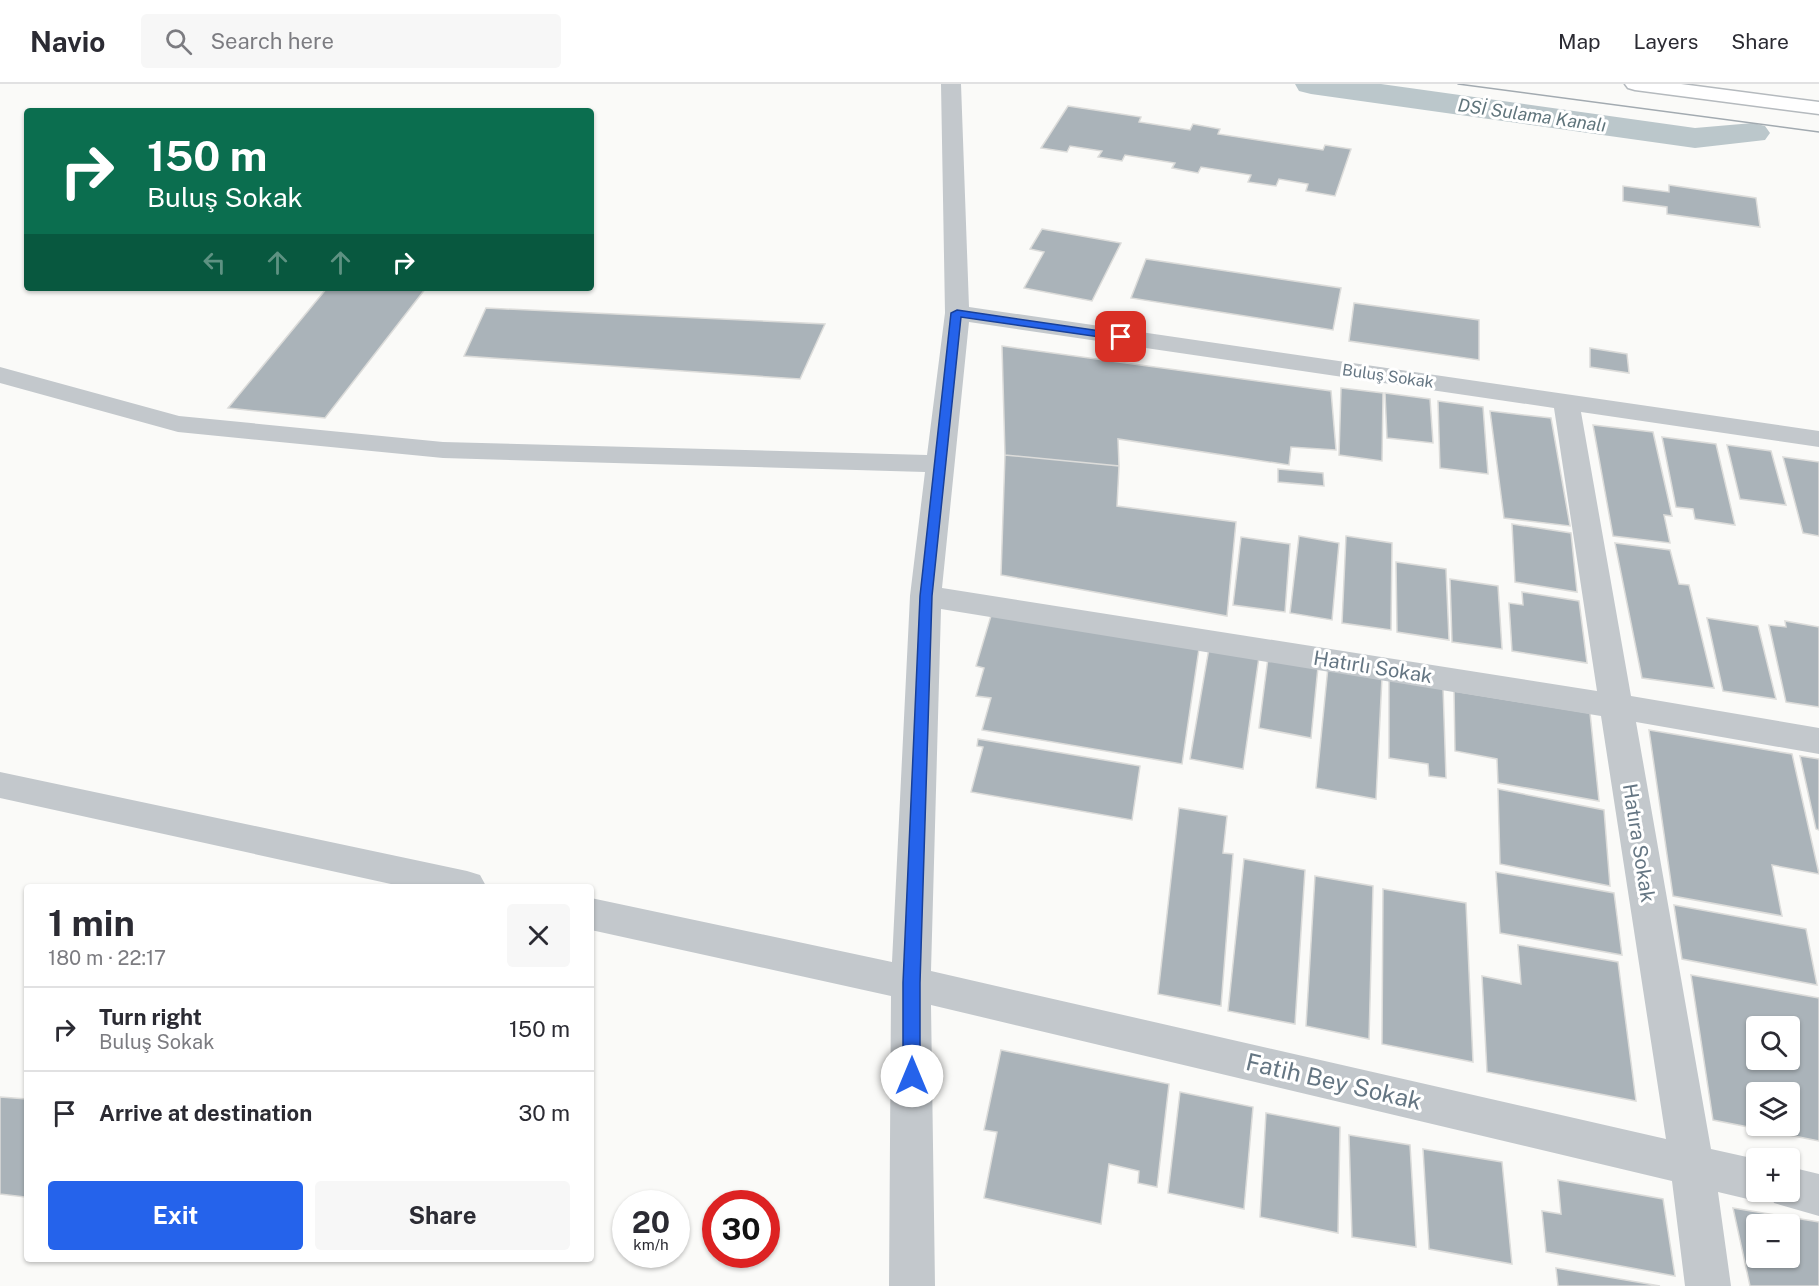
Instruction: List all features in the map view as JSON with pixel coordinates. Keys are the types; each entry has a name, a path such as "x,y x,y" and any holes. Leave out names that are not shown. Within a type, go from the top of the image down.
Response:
{"main road":[{"path":"1635,84 1819,108"},
{"path":"1761,84 1819,92"}],"street":[{"path":"912,1286 911,983 926,596 957,313 951,84"},
{"name":"Buluş Sokak","path":"957,313 1819,439"},
{"path":"0,375 178,424 442,450 940,464"},
{"name":"Hatıra Sokak","path":"1566,401 1692,1165 1708,1286"},
{"name":"Hatırlı Sokak","path":"926,596 1617,706 1819,741"},
{"path":"0,785 457,884"},
{"name":"Fatih Bey Sokak","path":"594,915 911,983 1746,1178"},
{"path":"1800,1190 1819,1195"}],"building":[{"path":"1068,106 1141,117 1139,122 1190,130 1193,124 1220,129 1218,134 1323,150 1325,145 1351,149 1335,196 1306,191 1308,184 1279,179 1276,186 1248,182 1251,175 1201,167 1198,173 1172,168 1175,163 1125,155 1122,161 1098,157 1102,151 1070,146 1067,152 1041,148"},
{"path":"1669,185 1756,198 1760,227 1667,214 1667,207 1623,201 1623,186 1669,192"},
{"path":"1042,229 1121,243 1092,301 1024,288 1044,252 1030,249"},
{"path":"1146,259 1341,288 1333,330 1131,298"},
{"path":"325,291 424,291 325,418 228,408"},
{"path":"1354,303 1479,320 1479,360 1349,341"},
{"path":"486,308 825,324 800,379 464,356"},
{"path":"1002,346 1331,391 1336,450 1291,447 1289,465 1118,439 1119,466 1005,455"},
{"path":"1590,348 1627,354 1629,373 1590,367"},
{"path":"1341,388 1383,393 1382,461 1339,455"},
{"path":"1385,393 1430,399 1433,443 1387,438"},
{"path":"1438,401 1483,407 1488,474 1440,468"},
{"path":"1490,411 1551,418 1570,526 1504,518"},
{"path":"1593,425 1653,432 1672,516 1664,515 1670,543 1613,536"},
{"path":"1662,437 1716,444 1735,525 1695,519 1693,509 1676,507"},
{"path":"1727,445 1771,451 1786,505 1740,499"},
{"path":"1005,455 1119,466 1117,506 1236,522 1227,616 1001,575"},
{"path":"1783,457 1819,462 1819,536 1803,533"},
{"path":"1278,469 1323,473 1324,486 1278,482"},
{"path":"1512,524 1571,533 1577,592 1515,582"},
{"path":"1299,536 1339,543 1332,620 1290,613"},
{"path":"1346,536 1392,543 1391,630 1342,623"},
{"path":"1241,537 1290,544 1285,612 1233,605"},
{"path":"1615,543 1670,550 1679,584 1689,585 1714,688 1642,678"},
{"path":"1396,562 1446,569 1449,640 1397,632"},
{"path":"1450,579 1498,586 1502,649 1452,642"},
{"path":"1522,592 1579,601 1587,663 1512,651 1509,603 1523,605"},
{"path":"993,609 1200,642 1182,764 982,730 991,698 976,696 984,668 976,666"},
{"path":"1707,618 1758,626 1776,699 1723,691"},
{"path":"1785,621 1819,627 1819,707 1786,702 1769,625 1786,627"},
{"path":"1209,648 1259,657 1243,769 1190,759"},
{"path":"1268,658 1318,667 1311,738 1259,728"},
{"path":"1328,667 1382,677 1376,799 1316,788"},
{"path":"1389,679 1443,687 1446,778 1429,776 1428,764 1389,758"},
{"path":"1454,691 1590,713 1599,801 1498,783 1497,759 1455,751"},
{"path":"1649,730 1792,754 1819,874 1772,865 1782,916 1673,896"},
{"path":"978,739 1140,766 1132,820 971,792 983,747 977,746"},
{"path":"1800,756 1819,759 1819,830 1816,829"},
{"path":"1498,789 1604,810 1610,886 1500,864"},
{"path":"1179,808 1227,816 1223,853 1233,854 1221,1006 1158,994"},
{"path":"1244,859 1305,870 1295,1024 1228,1011"},
{"path":"1496,872 1614,893 1622,955 1500,933"},
{"path":"1315,876 1373,886 1369,1039 1306,1026"},
{"path":"1383,889 1466,903 1473,1062 1382,1044"},
{"path":"1674,905 1806,929 1817,985 1682,959"},
{"path":"1518,945 1618,962 1636,1101 1487,1072 1482,976 1521,984"},
{"path":"1691,975 1819,998 1819,1141 1794,1136 1800,1136 1800,1082 1746,1082 1746,1127 1713,1120"},
{"path":"1001,1050 1169,1084 1157,1187 1138,1183 1139,1171 1109,1164 1101,1224 984,1198 997,1132 984,1130"},
{"path":"1180,1092 1253,1107 1244,1209 1168,1193"},
{"path":"0,1097 24,1099 24,1197 0,1194"},
{"path":"1266,1113 1340,1127 1338,1233 1260,1217"},
{"path":"1349,1135 1410,1145 1416,1247 1352,1237"},
{"path":"1423,1149 1502,1162 1512,1264 1429,1249"},
{"path":"1558,1180 1663,1199 1675,1276 1546,1252 1542,1211 1561,1214"},
{"path":"1733,1208 1770,1214 1746,1214 1746,1268"},
{"path":"1800,1219 1819,1222 1819,1286 1750,1286 1746,1268 1800,1268"},
{"path":"1556,1268 1660,1286 1558,1286"}],"waterway":[{"name":"DSİ Sulama Kanalı","path":"1311,84 1695,138 1753,133"}],"tram line":[{"path":"1458,84 1819,132"}],"route":[{"path":"912,1076 911,983 926,596 957,313 1121,337"}]}
